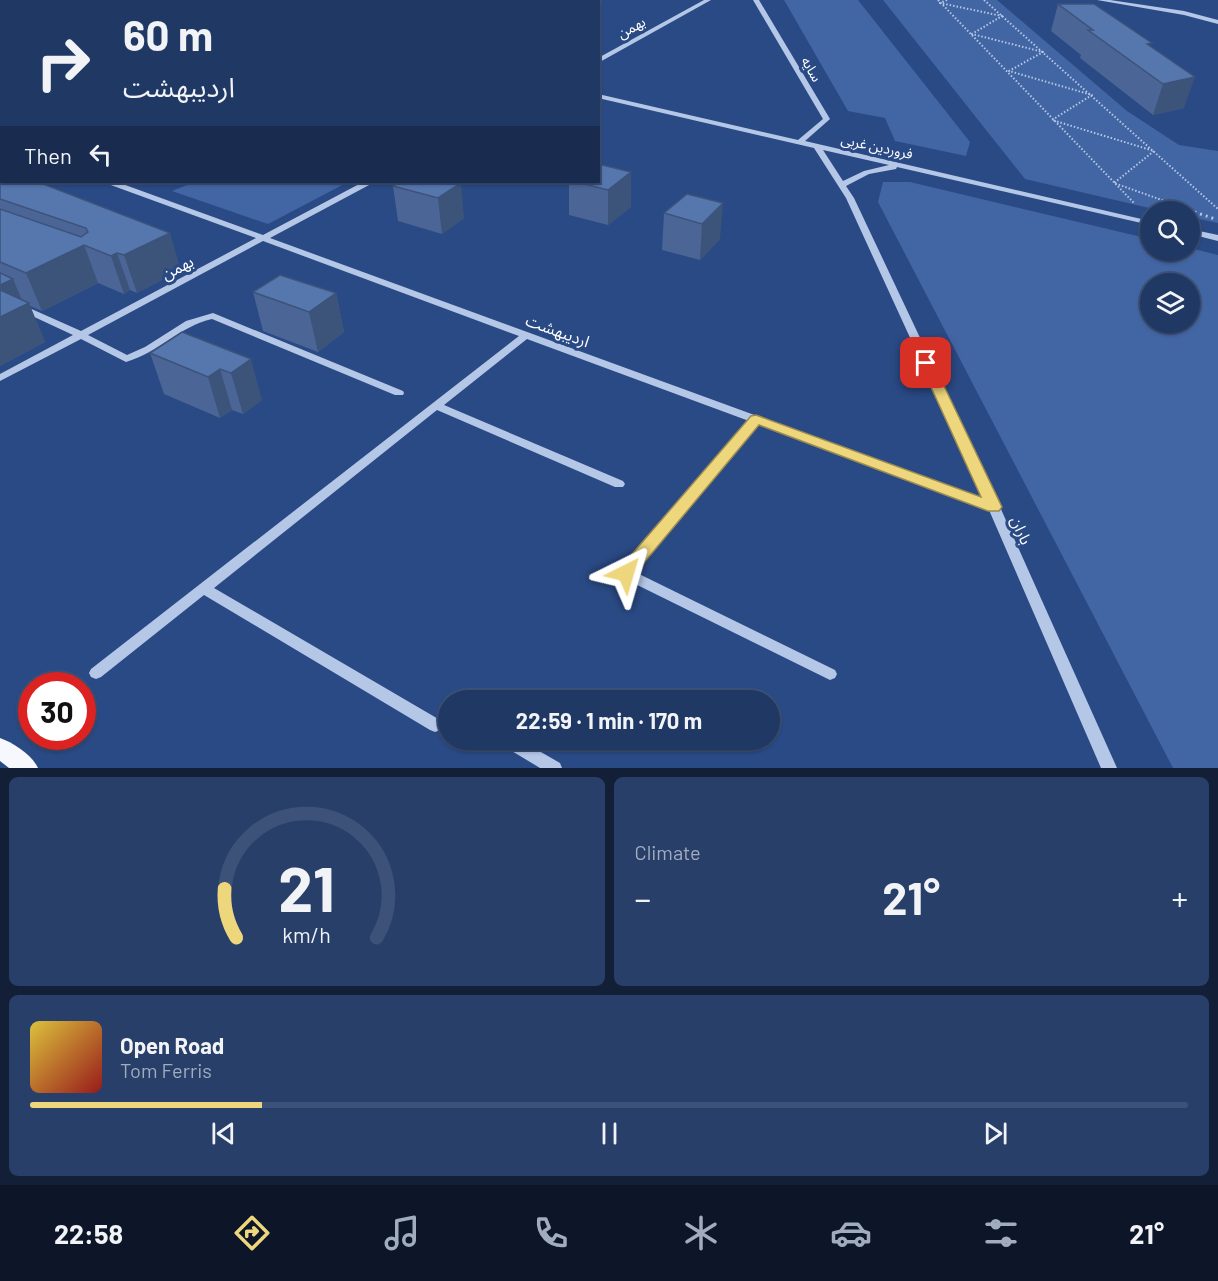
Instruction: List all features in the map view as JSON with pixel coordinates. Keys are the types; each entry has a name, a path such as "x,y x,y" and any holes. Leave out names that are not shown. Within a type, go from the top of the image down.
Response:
{"main road":[{"path":"0,748 27,768"}],"street":[{"name":"بهمن","path":"600,60 708,0"},
{"name":"سایه","path":"756,0 826,119 800,143"},
{"path":"1099,10 1102,0 1184,13 1218,15"},
{"path":"1184,13 1218,22"},
{"name":"فروردین غربی","path":"600,96 1140,221"},
{"name":"باران","path":"818,148 843,185 994,507 1109,768"},
{"path":"843,185 854,177 891,167 927,171"},
{"name":"اردیبهشت","path":"114,183 994,507"},
{"name":"بهمن","path":"0,378 366,183"},
{"path":"1200,234 1218,238"},
{"path":"0,298 81,335 126,359 146,351 191,321 213,316 399,393"},
{"path":"96,673 527,334"},
{"path":"436,406 619,484"},
{"path":"756,419 626,573 830,674"},
{"path":"203,588 435,725"},
{"path":"524,750 554,768"}],"path":[{"path":"939,1 946,0"},
{"path":"984,0 1092,94 1218,209"},
{"path":"939,1 1002,16"},
{"path":"939,1 1137,206"},
{"path":"972,34 1002,16"},
{"path":"972,34 1043,52"},
{"path":"1009,71 1043,52"},
{"path":"1009,71 1092,94"},
{"path":"1052,120 1092,94"},
{"path":"1052,120 1154,151"},
{"path":"1114,183 1154,151"},
{"path":"1114,183 1218,220"}],"shaded area":[{"path":"784,0 858,0 970,142 966,156 895,141 885,118 848,111"},
{"path":"883,0 997,0 1127,111 1179,145 1218,151 1218,223 1200,219 1200,201 1140,201 1140,206 1025,179"},
{"path":"883,182 910,182 1140,237 1140,261 1200,261 1200,250 1218,255 1218,768 1173,768 878,202"},
{"path":"192,183 346,183 268,224 172,191"}],"building":[{"path":"1058,4 1094,4 1152,43 1147,44 1195,77 1163,84 1088,30 1093,30"},
{"path":"600,164 631,172 608,190 580,183 600,183"},
{"path":"0,183 41,183 170,233 124,255 117,253 111,256 84,245 26,273 0,262 0,209 81,237 88,232 86,228 0,199"},
{"path":"398,183 461,183 438,198 393,186"},
{"path":"687,194 723,203 702,224 664,213"},
{"path":"0,273 13,279 0,285"},
{"path":"280,275 336,293 309,312 253,292"},
{"path":"0,290 29,303 0,317"},
{"path":"182,332 251,359 231,373 220,369 208,377 150,353"}],"route":[{"path":"626,573 756,419 994,507 926,363"}]}
